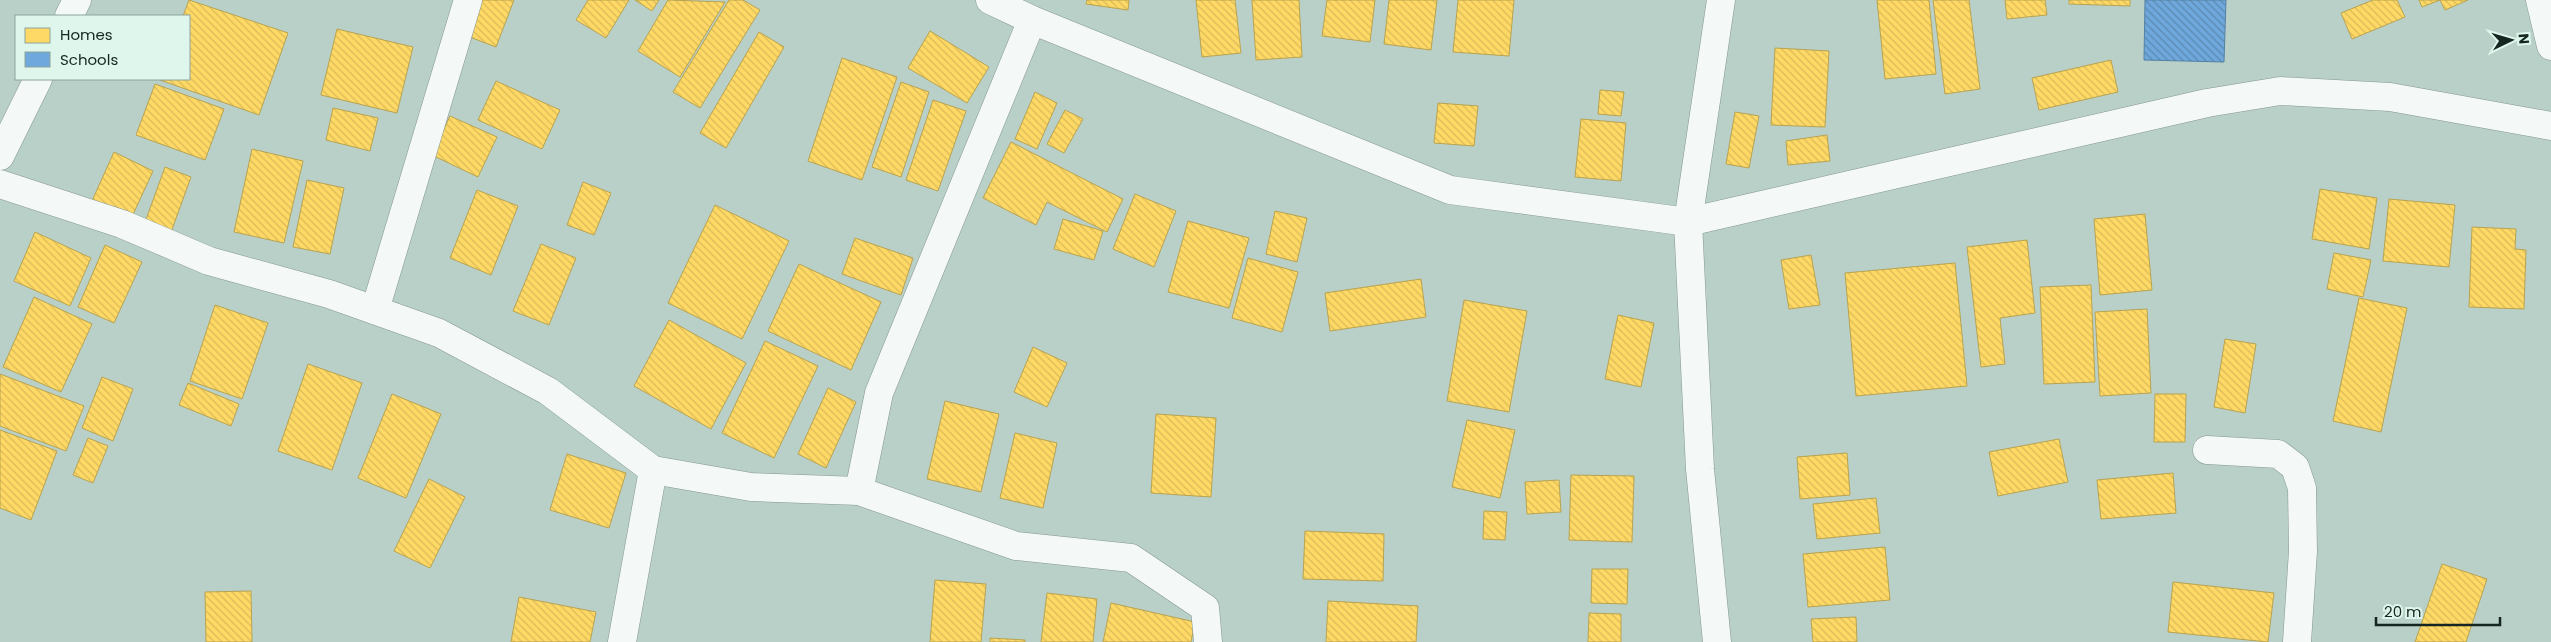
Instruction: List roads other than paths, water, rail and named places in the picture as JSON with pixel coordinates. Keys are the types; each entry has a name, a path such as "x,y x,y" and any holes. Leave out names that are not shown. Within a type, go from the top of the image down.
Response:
{"street":[{"path":"70,15 77,0"},
{"path":"375,310 468,0"},
{"path":"990,0 1032,20 1450,190 1688,222 2207,103 2280,91 2390,97 2551,126"},
{"path":"1717,642 1700,469 1688,222 1721,0"},
{"path":"2540,0 2551,46"},
{"path":"860,491 879,392 1032,20"},
{"path":"0,156 38,80"},
{"path":"0,184 122,224 209,260 329,294 439,333 548,390 653,470 751,487 860,491 1016,546 1131,558 1205,608 1208,642"},
{"path":"2207,450 2278,454 2295,467 2302,488 2303,551 2297,642"},
{"path":"622,642 653,470"}]}
